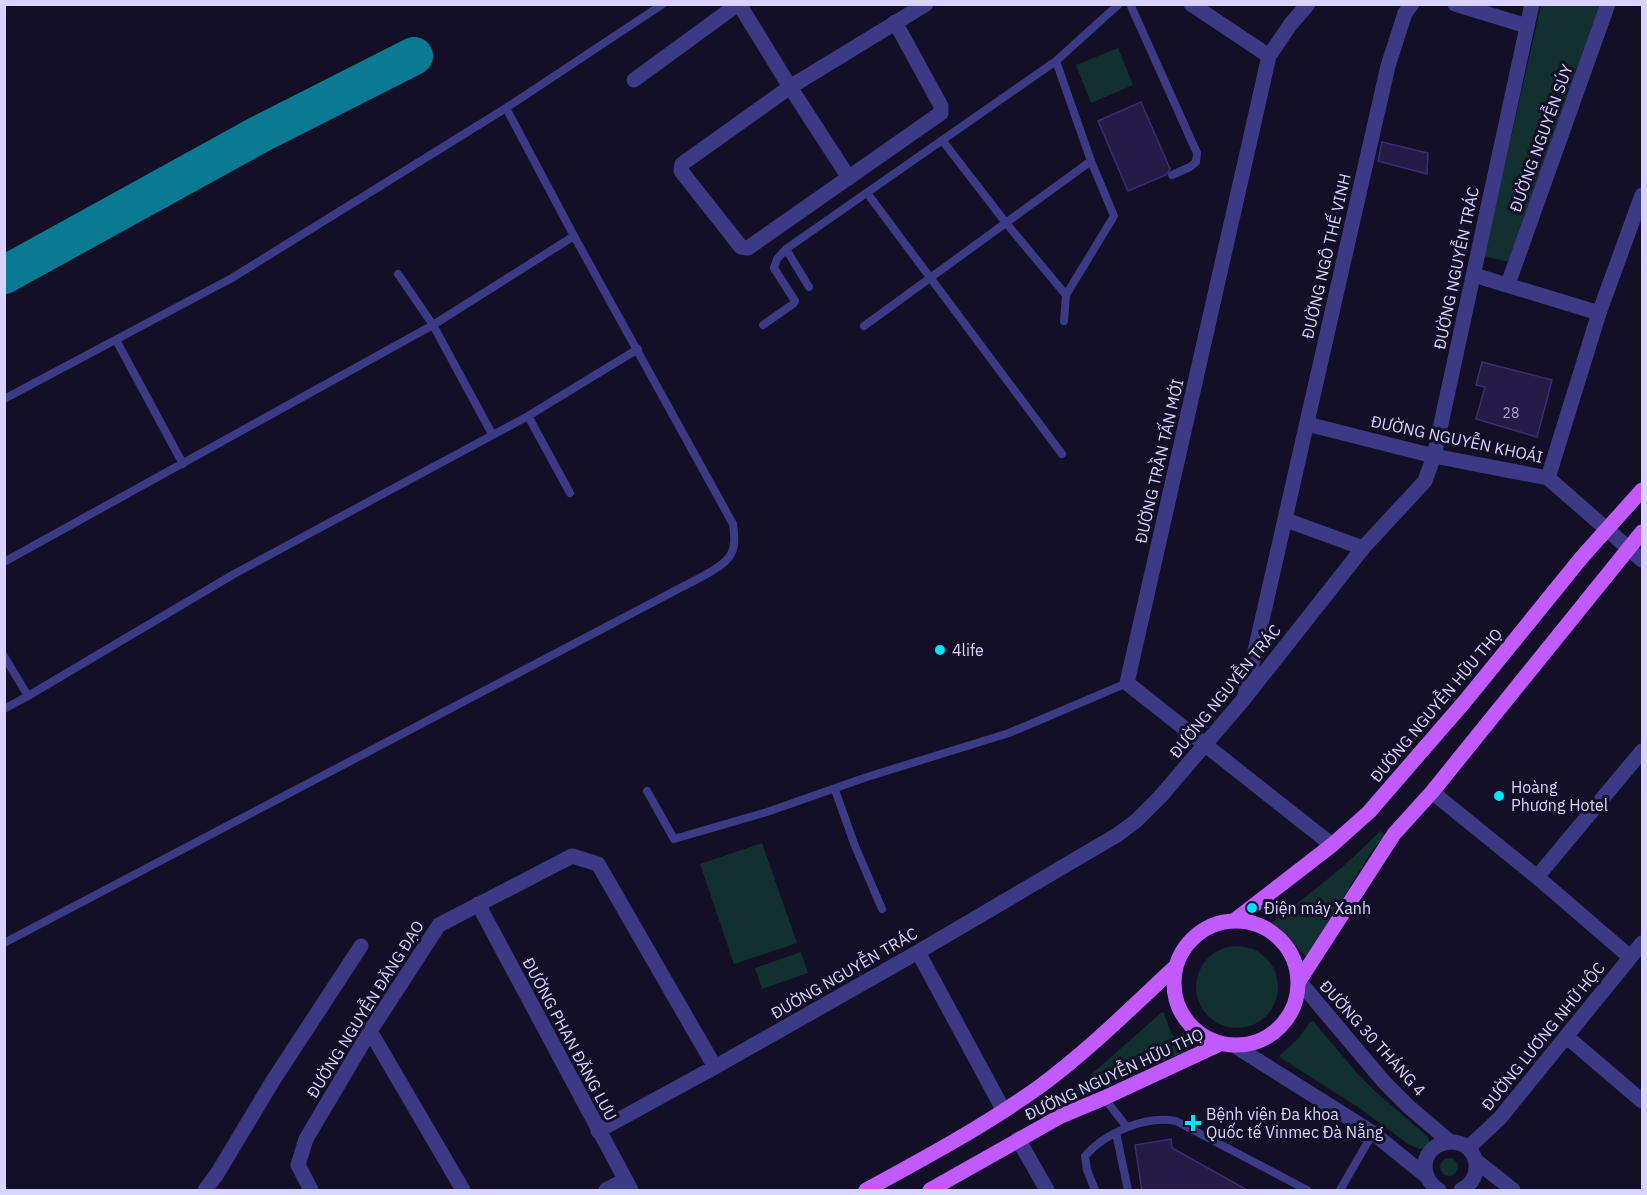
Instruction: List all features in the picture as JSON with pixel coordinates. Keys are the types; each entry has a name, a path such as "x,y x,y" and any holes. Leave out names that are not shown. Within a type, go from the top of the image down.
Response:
{"main road":[{"name":"ĐƯỜNG NGUYỄN HỮU THỌ","path":"1235,920 1332,845 1377,803 1466,700 1582,557 1642,490"},
{"path":"1299,981 1296,966 1287,948 1274,934 1256,924 1235,920 1216,924 1198,933 1184,948 1176,966 1173,987 1178,1007 1189,1025 1205,1038 1228,1045 1246,1045 1267,1038 1283,1025 1294,1006 1299,981 1394,834 1432,792 1642,532"},
{"name":"ĐƯỜNG NGUYỄN HỮU THỌ","path":"866,1191 1004,1111 1041,1085 1101,1035 1176,966"},
{"name":"ĐƯỜNG NGUYỄN HỮU THỌ","path":"930,1191 1060,1116 1228,1045"}],"street":[{"path":"634,80 739,4 789,87 849,178"},
{"path":"895,22 941,106 941,113 748,248 741,247 680,168 682,164 789,87 895,22 926,4"},
{"path":"1191,4 1269,56"},
{"name":"ĐƯỜNG TRẦN TẤN MỚI","path":"1127,683 1269,56 1290,25 1308,4"},
{"name":"ĐƯỜNG NGÔ THẾ VINH","path":"1243,700 1388,66 1405,13 1412,4"},
{"path":"1455,4 1527,26"},
{"name":"ĐƯỜNG NGUYỄN TRÁC","path":"598,1131 918,952 1126,828 1160,797 1206,744 1363,548 1425,481 1434,456 1532,4"},
{"name":"ĐƯỜNG NGUYỄN SÚY","path":"1508,284 1608,4"},
{"path":"1548,477 1599,313 1642,195"},
{"path":"1474,274 1599,313"},
{"name":"ĐƯỜNG NGUYỄN KHOÁI","path":"1307,424 1434,456 1548,477 1642,560"},
{"path":"1286,520 1363,548"},
{"path":"1127,683 1332,845"},
{"path":"1537,877 1642,751"},
{"path":"1432,792 1537,877 1630,957"},
{"name":"ĐƯỜNG NGUYỄN ĐĂNG ĐẠO","path":"311,1191 298,1165 306,1139 369,1031 439,925 572,855 598,864 715,1067"},
{"name":"ĐƯỜNG PHAN ĐĂNG LƯU","path":"478,904 628,1185"},
{"name":"ĐƯỜNG LƯƠNG NHỮ HỘC","path":"1472,1154 1642,943"},
{"path":"205,1191 274,1078 361,946"},
{"path":"918,952 1004,1111"},
{"name":"ĐƯỜNG 30 THÁNG 4","path":"1299,981 1384,1082 1449,1141"},
{"path":"369,1031 463,1191"},
{"path":"1567,1036 1642,1101"},
{"path":"1228,1045 1373,1133 1432,1186"},
{"path":"1018,1139 1047,1191"},
{"path":"1432,1186 1424,1168 1429,1153 1441,1143 1449,1141 1455,1142 1472,1154 1513,1191"},
{"path":"1461,1191 1472,1182 1475,1175 1472,1154"},
{"path":"606,1191 628,1185"}],"lane":[{"path":"4,399 232,278 506,108 663,4"},
{"path":"763,325 795,301 774,268 777,259 786,249 1056,61 1119,4"},
{"path":"1130,4 1197,153 1196,162 1172,175"},
{"path":"1056,61 1091,161 1114,216 1066,295 1064,321"},
{"path":"4,943 682,587 717,567 731,555 735,539 733,524 506,108"},
{"path":"942,140 1006,223 1066,295"},
{"path":"864,326 1091,161"},
{"path":"867,193 1062,454"},
{"path":"4,562 433,325 574,236"},
{"path":"786,249 809,287"},
{"path":"398,274 433,325 492,434"},
{"path":"116,340 183,464"},
{"path":"4,709 234,574 528,416 638,349"},
{"path":"528,416 570,493"},
{"path":"4,656 28,696"},
{"path":"647,791 674,839 767,812 1009,733 1127,683"},
{"path":"835,789 855,846 882,909"},
{"path":"1104,1098 1127,1127"},
{"path":"1095,1191 1085,1156 1091,1149 1127,1127 1163,1119 1176,1121 1307,1191"},
{"path":"1116,1133 1128,1191"},
{"path":"1340,1191 1373,1133"}],"green space":[{"path":"1541,5 1601,5 1509,262 1484,256"},
{"path":"1118,48 1133,85 1091,103 1076,65"},
{"path":"1380,831 1385,835 1369,855 1307,958 1288,936 1270,924 1341,868"},
{"path":"762,843 797,943 734,964 700,864"},
{"path":"1237,946 1253,949 1266,958 1275,971 1278,987 1275,1003 1266,1016 1253,1025 1237,1028 1221,1025 1208,1016 1199,1003 1196,987 1199,971 1208,958 1221,949"},
{"path":"801,952 808,973 762,989 755,968"},
{"path":"1162,1012 1171,1033 1185,1050 1184,1053 1120,1077 1060,1108 1056,1101 1076,1088"},
{"path":"1313,1021 1357,1073 1427,1136 1430,1142 1425,1148 1419,1149 1408,1144 1358,1107 1279,1057"},
{"path":"1445,1158 1453,1158 1458,1163 1456,1174 1445,1176 1440,1171 1440,1163"}],"building":[{"path":"1141,102 1170,169 1166,175 1128,191 1098,121"},
{"path":"1382,142 1428,153 1427,174 1378,161"},
{"path":"1482,362 1552,380 1537,437 1476,419 1485,387 1476,385"},
{"path":"1171,1139 1172,1148 1249,1191 1142,1191 1135,1145"}],"taxiway":[{"path":"4,275 260,134 414,56"}],"place":[{"name":"4life","path":"940,650"},
{"name":"Hoàng Phương Hotel","path":"1499,796"},
{"name":"Điện máy Xanh","path":"1252,908"},
{"name":"Bệnh viện Đa khoa Quốc tế Vinmec Đà Nẵng","path":"1193,1123"}]}
